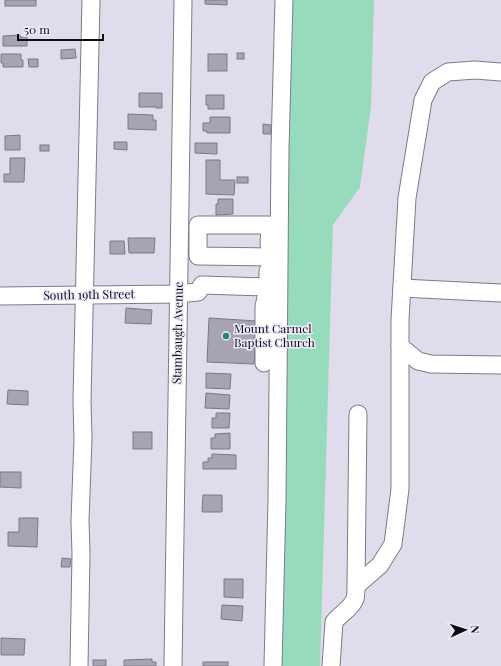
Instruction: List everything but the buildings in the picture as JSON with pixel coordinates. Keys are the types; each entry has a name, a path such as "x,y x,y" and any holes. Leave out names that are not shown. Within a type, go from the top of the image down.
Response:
{"street":[{"path":"79,666 81,554 80,521 83,439 82,401 91,0"},
{"name":"Stambaugh Avenue","path":"173,666 183,0"},
{"path":"273,666 277,492 280,149 284,0"},
{"path":"356,586 380,565 393,544 400,489 400,346 407,198 423,100 432,82 448,72 475,70 501,72"},
{"path":"264,363 264,307 268,287 270,225 198,225 198,256 268,257"},
{"path":"179,247 197,247"},
{"name":"South 19th Street","path":"0,296 178,294 198,292 202,285 268,287"},
{"path":"402,288 501,293"},
{"path":"400,346 418,361 431,364 501,365"},
{"path":"331,666 334,622 350,607 355,599 358,414"}],"green space":[{"path":"284,0 374,0 371,107 360,187 333,225 320,666 272,666"}],"place":[{"name":"Mount Carmel Baptist Church","path":"226,336"}]}
